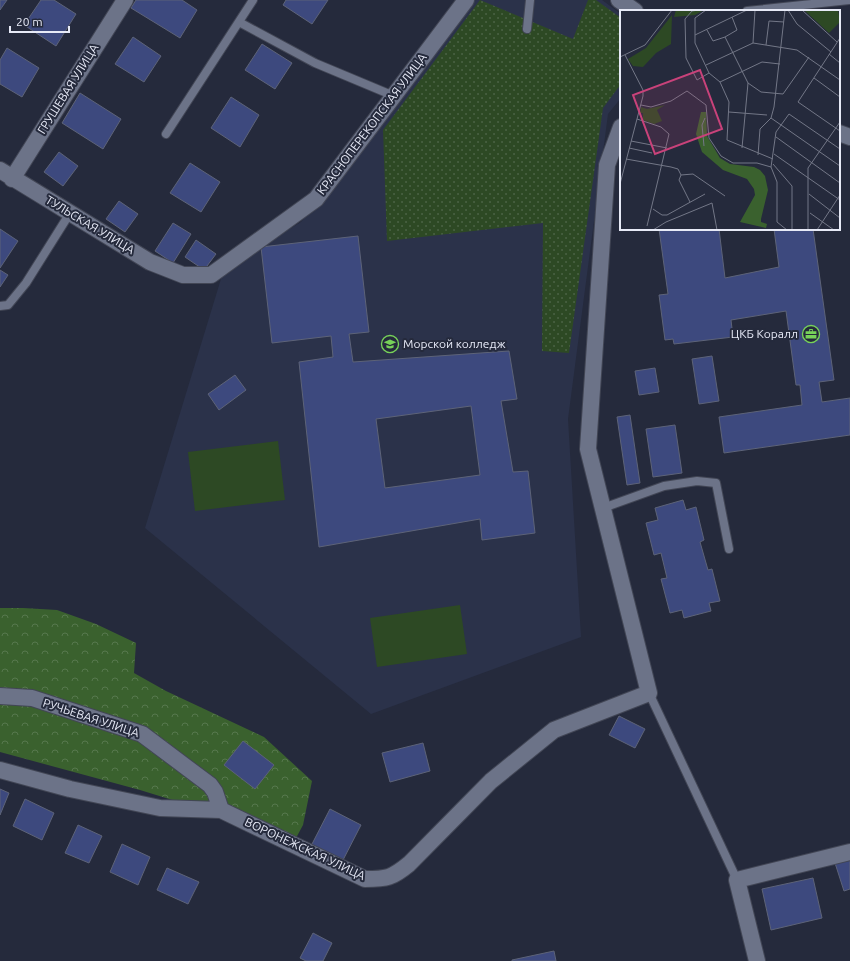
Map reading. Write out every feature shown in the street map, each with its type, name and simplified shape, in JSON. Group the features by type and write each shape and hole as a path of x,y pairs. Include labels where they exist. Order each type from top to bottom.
{"street":[{"name":"ГРУШЕВАЯ УЛИЦА","path":"6,174 125,0"},
{"name":"КРАСНОПЕРЕКОПСКАЯ УЛИЦА","path":"183,275 210,275 316,199 466,0"},
{"path":"619,0 634,10"},
{"path":"620,130 607,165 588,449 649,693"},
{"path":"840,133 850,137"},
{"name":"ТУЛЬСКАЯ УЛИЦА","path":"6,174 150,262 183,275"},
{"name":"ВОРОНЕЖСКАЯ УЛИЦА","path":"0,770 70,789 160,808 221,810 365,879 383,879 396,875 409,864 491,781 554,730 649,693"},
{"name":"РУЧЬЕВАЯ УЛИЦА","path":"0,696 32,698 142,734 210,785 215,792 221,810"},
{"path":"757,961 737,880 850,852"}],"lane":[{"path":"166,134 253,0"},
{"path":"527,29 530,0"},
{"path":"756,10 849,0"},
{"path":"239,22 315,62 394,96"},
{"path":"0,306 8,305 26,283 70,213"},
{"path":"603,508 664,486 697,481 716,483 729,549"},
{"path":"649,693 737,880"}],"shaded area":[{"name":"Морской колледж","path":"474,0 602,0 620,13 620,99 608,114 568,419 581,637 371,714 145,528 224,269 301,222 383,122"}],"green space":[{"path":"480,0 573,39 588,0 596,0 620,17 620,85 603,108 569,353 542,351 543,223 387,241 383,130"},
{"path":"278,441 285,500 195,511 188,452"},
{"path":"460,605 467,654 377,667 370,618"},
{"path":"0,608 57,610 96,624 136,643 134,673 166,691 264,737 312,781 303,825 296,838 140,790 0,752"}],"building":[{"path":"0,0 7,0 0,10"},
{"path":"41,0 54,0 76,14 56,46 24,25"},
{"path":"136,0 182,0 197,10 180,38 131,8"},
{"path":"286,0 328,0 312,24 283,5"},
{"path":"133,37 161,56 144,82 115,64"},
{"path":"262,44 292,63 275,89 245,70"},
{"path":"7,48 39,68 22,97 0,84 0,60"},
{"path":"80,93 121,119 103,149 62,123"},
{"path":"231,97 259,115 240,147 211,128"},
{"path":"59,152 78,166 63,186 44,172"},
{"path":"190,163 220,182 201,212 170,193"},
{"path":"119,201 138,214 125,232 106,219"},
{"path":"173,223 191,234 173,263 155,251"},
{"path":"0,229 18,241 0,268"},
{"path":"659,230 719,230 725,278 779,267 774,230 813,230 834,380 819,382 822,402 850,398 850,435 724,453 719,417 802,405 800,385 796,385 786,311 731,320 733,337 674,344 673,339 665,340 659,295 668,294"},
{"path":"358,236 369,332 349,334 353,362 509,351 517,399 501,401 513,472 528,471 535,533 482,540 480,519 319,547 299,362 333,357 331,336 272,343 261,247","holes":["471,406 480,475 385,488 376,419"]},
{"path":"196,240 216,254 204,270 185,257"},
{"path":"0,270 8,275 0,287"},
{"path":"712,356 719,401 699,404 692,359"},
{"path":"655,368 659,392 639,395 635,371"},
{"path":"235,375 246,390 219,410 208,394"},
{"path":"630,415 640,483 627,485 617,417"},
{"path":"675,425 682,473 653,477 646,429"},
{"path":"683,500 686,510 696,507 704,540 700,542 708,570 712,569 720,601 709,603 711,611 684,618 682,610 670,613 661,579 667,578 661,553 654,555 646,523 658,520 655,508"},
{"path":"619,716 645,729 635,748 609,735"},
{"path":"243,741 274,765 255,789 224,765"},
{"path":"423,743 430,771 390,782 382,753"},
{"path":"0,789 9,793 0,815"},
{"path":"25,799 54,813 42,840 13,826"},
{"path":"330,809 361,825 342,862 311,846"},
{"path":"78,825 102,836 89,863 65,853"},
{"path":"122,844 150,857 138,885 110,872"},
{"path":"850,858 850,889 844,891 835,863"},
{"path":"167,868 199,882 188,904 157,890"},
{"path":"813,878 822,918 771,930 762,889"},
{"path":"313,933 332,943 323,961 306,961 300,958"},
{"path":"554,951 556,961 512,961 512,960"}],"place":[{"name":"ЦКБ Коралл","path":"811,334"},
{"name":"Морской колледж","path":"390,344"}]}
